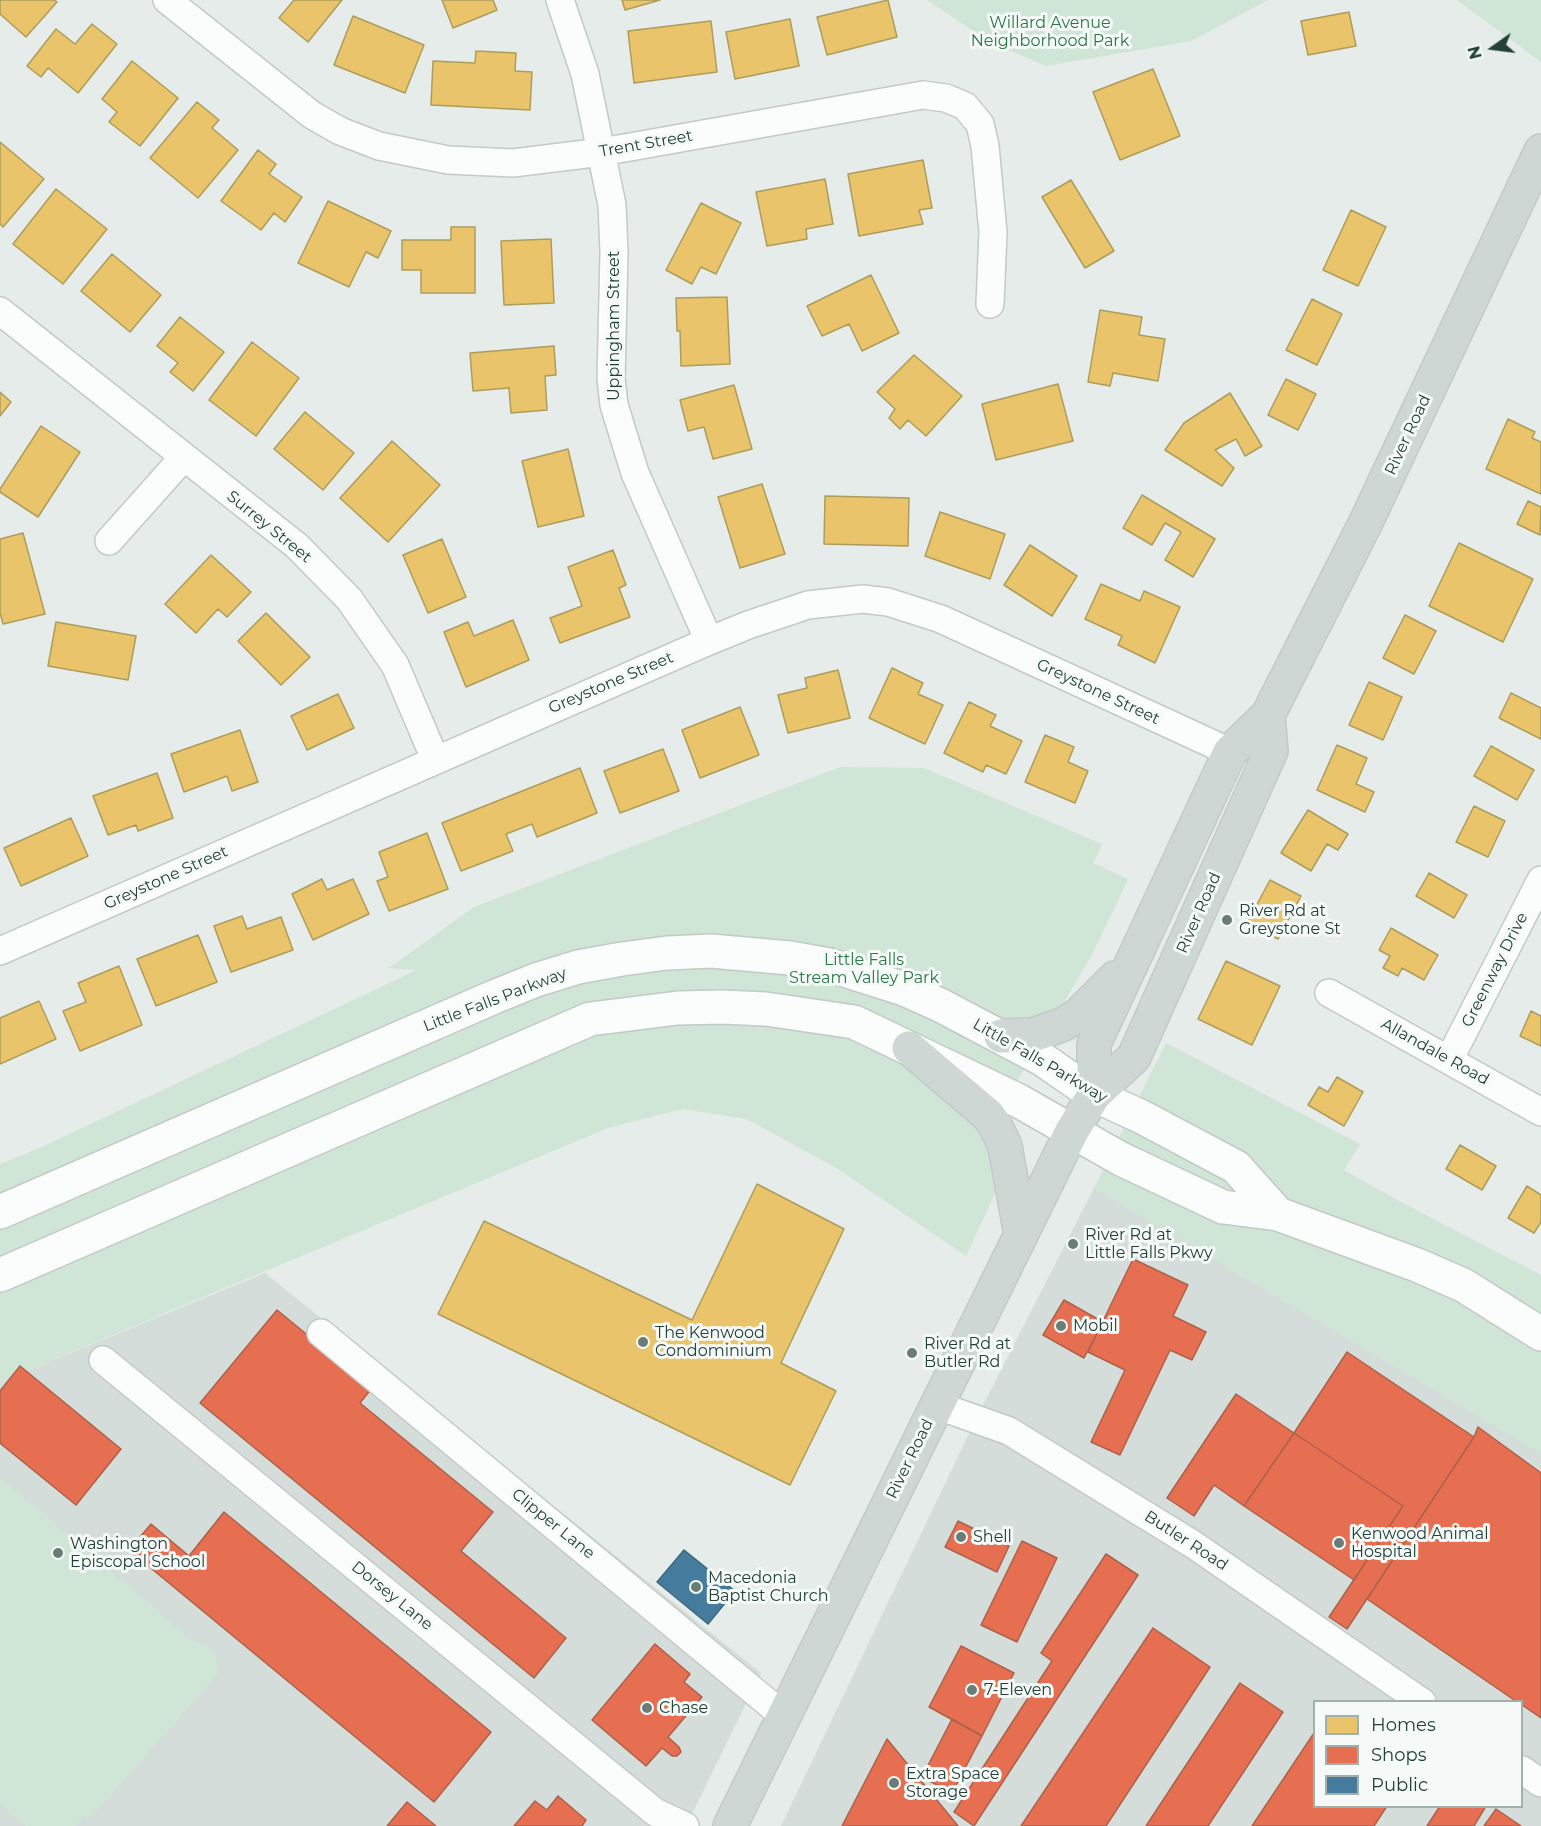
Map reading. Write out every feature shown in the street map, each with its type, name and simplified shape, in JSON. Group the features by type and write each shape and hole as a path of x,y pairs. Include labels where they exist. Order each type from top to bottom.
{"main road":[{"name":"River Road","path":"1094,1095 1094,1044 1230,752 1268,716 1533,188 1541,151"},
{"name":"River Road","path":"730,1826 1072,1131 1094,1095 1134,1057 1271,751 1268,716"},
{"path":"1205,900 1208,862 1244,780 1230,752"},
{"name":"Little Falls Parkway","path":"0,1212 494,997 557,974 622,959 667,953 711,951 751,953 829,965 904,989 940,1005 1042,1059 1094,1095 1142,1117 1236,1167 1278,1214"},
{"path":"1002,1036 1033,1035 1064,1024 1092,1002 1135,957"},
{"name":"Little Falls Parkway","path":"0,1275 590,1019 678,1008 766,1009 854,1022 1019,1101 1121,1159 1223,1207 1278,1214 1417,1265 1463,1285 1541,1334"},
{"path":"909,1048 988,1115 995,1125 1005,1146 1021,1235"}],"street":[{"name":"Trent Street","path":"167,0 312,115 340,131 379,146 448,160 513,163 602,152 923,95 946,98 965,106 980,124 985,146 993,232 990,304"},
{"name":"Uppingham Street","path":"560,0 585,74 612,205 614,252 611,379 614,405 635,473 709,641"},
{"name":"Surrey Street","path":"0,312 297,546 349,599 395,665 435,759"},
{"path":"110,541 183,458"},
{"name":"Greystone Street","path":"0,951 709,641 808,605 863,599 888,602 941,619 1230,752"},
{"name":"Greenway Drive","path":"1449,1060 1541,880"},
{"name":"Allandale Road","path":"1329,993 1541,1112"},
{"name":"Clipper Lane","path":"321,1333 784,1716"},
{"name":"Dorsey Lane","path":"104,1360 655,1812 685,1826"},
{"name":"Butler Road","path":"936,1405 1016,1435 1194,1545 1421,1700"},
{"path":"1523,1771 1541,1783"}],"shaded area":[{"path":"1094,1188 1541,1453 1541,1826 781,1826 976,1419"},
{"path":"265,1273 761,1673 686,1826 0,1826 0,1382"}],"green space":[{"name":"Willard Avenue Neighborhood Park","path":"927,0 1268,0 1191,41 1046,66 990,42"},
{"path":"1457,0 1541,0 1541,62"},
{"name":"Little Falls Stream Valley Park","path":"840,767 924,768 1102,844 1093,863 1128,879 1093,953 991,1125 997,1189 966,1256 838,1169 747,1119 683,1109 608,1128 0,1382 0,1164 44,1146 417,970 389,968 474,907"},
{"path":"1166,1043 1360,1144 1344,1170 1541,1275 1541,1453 1094,1188"},
{"name":"Washington Episcopal School","path":"0,1477 192,1640 204,1644 216,1655 218,1674 94,1814 84,1816 76,1826 26,1826 0,1804"}],"building: Homes":[{"path":"0,0 54,0 57,2 26,37 0,14"},
{"path":"294,0 342,0 308,42 279,18"},
{"path":"442,0 493,0 497,10 453,28"},
{"path":"622,0 660,0 625,10"},
{"path":"888,0 897,37 827,55 817,17"},
{"path":"1349,12 1356,46 1308,55 1301,21"},
{"path":"353,16 424,45 405,93 334,65"},
{"path":"790,19 799,66 735,79 726,32"},
{"path":"711,21 717,72 634,83 628,31"},
{"path":"92,24 117,44 78,93 48,68 41,77 27,66 56,29 75,44"},
{"path":"476,51 516,53 515,71 532,72 530,110 431,105 433,61 475,63"},
{"path":"132,61 178,98 140,146 109,122 117,112 102,99"},
{"path":"1153,69 1180,136 1120,160 1093,92"},
{"path":"197,102 219,120 212,128 238,150 198,198 150,158"},
{"path":"0,142 44,179 3,227 0,224"},
{"path":"258,150 276,164 269,174 302,197 285,222 274,213 261,230 221,201"},
{"path":"923,160 932,208 919,210 923,224 859,236 848,174"},
{"path":"825,179 833,224 806,229 807,239 767,246 756,192"},
{"path":"1071,180 1114,251 1085,268 1042,197"},
{"path":"56,189 107,229 63,284 13,244"},
{"path":"328,201 391,231 378,258 366,252 349,287 298,263"},
{"path":"701,203 741,223 716,274 701,267 692,284 666,270"},
{"path":"1351,210 1386,227 1358,286 1323,270"},
{"path":"451,227 475,227 475,293 421,293 421,270 402,270 402,240 451,240"},
{"path":"551,239 554,303 504,305 501,241"},
{"path":"112,254 161,295 130,332 81,291"},
{"path":"871,275 899,333 862,351 849,324 822,336 807,306"},
{"path":"727,297 730,364 681,366 676,298"},
{"path":"1312,299 1342,314 1317,365 1286,350"},
{"path":"1100,310 1142,317 1139,335 1165,339 1158,381 1113,373 1110,386 1088,382"},
{"path":"180,317 224,352 193,391 170,372 178,363 157,346"},
{"path":"252,342 299,378 256,436 209,400"},
{"path":"554,346 556,375 545,376 547,410 511,413 509,388 473,391 470,353"},
{"path":"914,355 962,396 926,436 908,420 900,429 889,418 895,409 877,392"},
{"path":"1286,379 1316,394 1298,430 1268,415"},
{"path":"1058,384 1073,441 996,460 982,404"},
{"path":"734,385 752,449 713,459 704,427 688,431 680,400"},
{"path":"0,392 11,402 0,416"},
{"path":"1230,393 1262,446 1245,456 1236,439 1215,450 1234,468 1222,486 1165,450 1184,423"},
{"path":"305,412 354,453 323,490 274,449"},
{"path":"1508,419 1535,432 1532,438 1541,442 1541,494 1486,469"},
{"path":"41,426 80,452 38,517 0,492 0,489"},
{"path":"392,441 440,485 388,542 340,498"},
{"path":"568,449 584,516 538,527 522,461"},
{"path":"762,484 785,554 740,568 718,497"},
{"path":"1142,495 1215,539 1193,577 1165,560 1181,532 1165,523 1152,545 1123,528"},
{"path":"825,496 909,498 908,546 824,544"},
{"path":"1528,501 1541,507 1540,535 1517,524"},
{"path":"940,512 1005,534 990,579 925,556"},
{"path":"23,533 45,614 3,624 0,613 0,539"},
{"path":"442,539 466,597 428,613 403,555"},
{"path":"1459,543 1533,579 1503,642 1429,606"},
{"path":"1030,545 1077,576 1052,616 1004,585"},
{"path":"613,550 626,585 619,588 630,617 560,643 550,618 582,606 568,567"},
{"path":"211,555 251,592 227,617 218,609 196,633 165,604"},
{"path":"1101,584 1140,601 1144,591 1180,607 1155,663 1118,645 1122,636 1085,619"},
{"path":"266,613 310,657 281,685 238,641"},
{"path":"1405,615 1436,631 1414,674 1383,658"},
{"path":"513,620 529,660 466,687 444,632 468,622 474,636"},
{"path":"56,622 136,636 128,680 48,666"},
{"path":"892,668 923,683 918,694 943,705 925,744 869,718"},
{"path":"838,670 850,718 788,733 778,695 807,688 805,678"},
{"path":"1369,682 1402,697 1383,740 1349,725"},
{"path":"1511,693 1541,708 1541,739 1499,718"},
{"path":"338,694 354,728 307,750 291,716"},
{"path":"969,702 996,715 990,726 1022,741 1006,774 986,765 983,772 944,753"},
{"path":"740,707 759,755 700,778 682,730"},
{"path":"240,730 258,782 232,791 227,776 184,792 171,754"},
{"path":"1045,735 1074,747 1068,762 1088,771 1075,803 1025,782"},
{"path":"1337,745 1367,758 1356,784 1374,792 1365,812 1317,790"},
{"path":"1491,746 1534,770 1517,800 1474,776"},
{"path":"663,749 679,791 620,813 604,771"},
{"path":"580,768 597,813 537,837 532,824 506,834 513,851 461,871 442,823"},
{"path":"157,773 173,818 138,831 136,825 108,835 93,796"},
{"path":"1474,806 1505,821 1488,857 1456,842"},
{"path":"1308,810 1348,834 1338,850 1327,844 1311,871 1281,853"},
{"path":"71,818 88,856 21,886 4,848"},
{"path":"427,833 448,889 389,911 377,881 388,877 379,852"},
{"path":"1429,873 1467,895 1454,918 1416,896"},
{"path":"322,879 327,890 353,879 369,914 313,940 292,894"},
{"path":"1270,880 1301,896 1278,939 1247,923"},
{"path":"242,916 247,929 281,917 293,950 231,972 214,926"},
{"path":"1391,928 1438,955 1424,980 1402,968 1398,976 1383,968 1390,956 1379,950"},
{"path":"198,935 217,982 156,1006 137,959"},
{"path":"1226,961 1280,986 1252,1045 1198,1019"},
{"path":"119,966 142,1025 80,1051 63,1011 86,1002 78,983"},
{"path":"39,1001 56,1039 0,1064 0,1018"},
{"path":"1531,1011 1541,1016 1541,1046 1520,1036"},
{"path":"1337,1077 1363,1092 1344,1126 1308,1105 1319,1087 1328,1092"},
{"path":"1460,1145 1496,1166 1482,1190 1446,1169"},
{"name":"The Kenwood Condominium","path":"757,1184 844,1229 781,1363 836,1391 790,1485 438,1314 484,1221 692,1320"},
{"path":"1527,1186 1541,1195 1541,1222 1534,1233 1508,1218"}],"building: Shops":[{"path":"1133,1259 1188,1285 1173,1316 1206,1332 1192,1360 1170,1350 1120,1455 1091,1442 1125,1370 1088,1352"},
{"path":"1064,1300 1103,1322 1084,1358 1043,1335"},
{"path":"277,1310 372,1388 360,1403 493,1512 461,1551 566,1638 534,1678 200,1403"},
{"path":"1347,1352 1474,1437 1347,1629 1329,1617 1403,1506 1294,1433"},
{"path":"20,1366 121,1449 76,1505 0,1443 0,1391"},
{"path":"1236,1394 1294,1433 1244,1506 1214,1485 1194,1516 1167,1498"},
{"path":"1478,1427 1541,1473 1541,1718 1523,1706 1523,1700 1514,1700 1367,1599 1474,1437"},
{"name":"Kenwood Animal Hospital","path":"1294,1433 1403,1506 1354,1580 1244,1506"},
{"path":"224,1512 491,1732 434,1802 129,1550 151,1524 189,1556"},
{"path":"958,1521 1009,1546 997,1572 945,1547"},
{"path":"1022,1541 1057,1558 1017,1642 981,1625"},
{"path":"1106,1554 1138,1575 974,1826 954,1812 1052,1661 1041,1653"},
{"path":"1153,1628 1210,1667 1106,1826 1021,1826"},
{"name":"Chase","path":"655,1644 690,1674 684,1682 702,1697 668,1737 681,1752 677,1756 672,1756 662,1748 646,1766 592,1720"},
{"name":"7-Eleven","path":"961,1646 1014,1673 982,1736 929,1707"},
{"path":"1240,1683 1283,1712 1208,1826 1146,1826"},
{"path":"952,1719 982,1736 952,1793 922,1777"},
{"path":"1313,1734 1313,1808 1386,1808 1374,1826 1252,1826"},
{"name":"Extra Space Storage","path":"887,1739 958,1826 842,1826"},
{"path":"558,1796 586,1820 582,1826 514,1826 535,1801 547,1810"},
{"path":"407,1802 436,1826 387,1826"},
{"path":"1439,1808 1485,1808 1474,1826 1427,1826"},
{"path":"1496,1809 1521,1826 1484,1826"}],"building: Public":[{"name":"Macedonia Baptist Church","path":"684,1550 735,1591 708,1624 657,1582"}],"place":[{"name":"River Rd at Greystone St","path":"1227,920"},
{"name":"River Rd at Little Falls Pkwy","path":"1073,1244"},
{"name":"Mobil","path":"1061,1326"},
{"name":"The Kenwood Condominium","path":"643,1342"},
{"name":"River Rd at Butler Rd","path":"912,1353"},
{"name":"Shell","path":"961,1537"},
{"name":"Kenwood Animal Hospital","path":"1339,1543"},
{"name":"Washington Episcopal School","path":"58,1553"},
{"name":"Macedonia Baptist Church","path":"696,1587"},
{"name":"7-Eleven","path":"972,1690"},
{"name":"Chase","path":"647,1708"},
{"name":"Extra Space Storage","path":"894,1783"}]}
